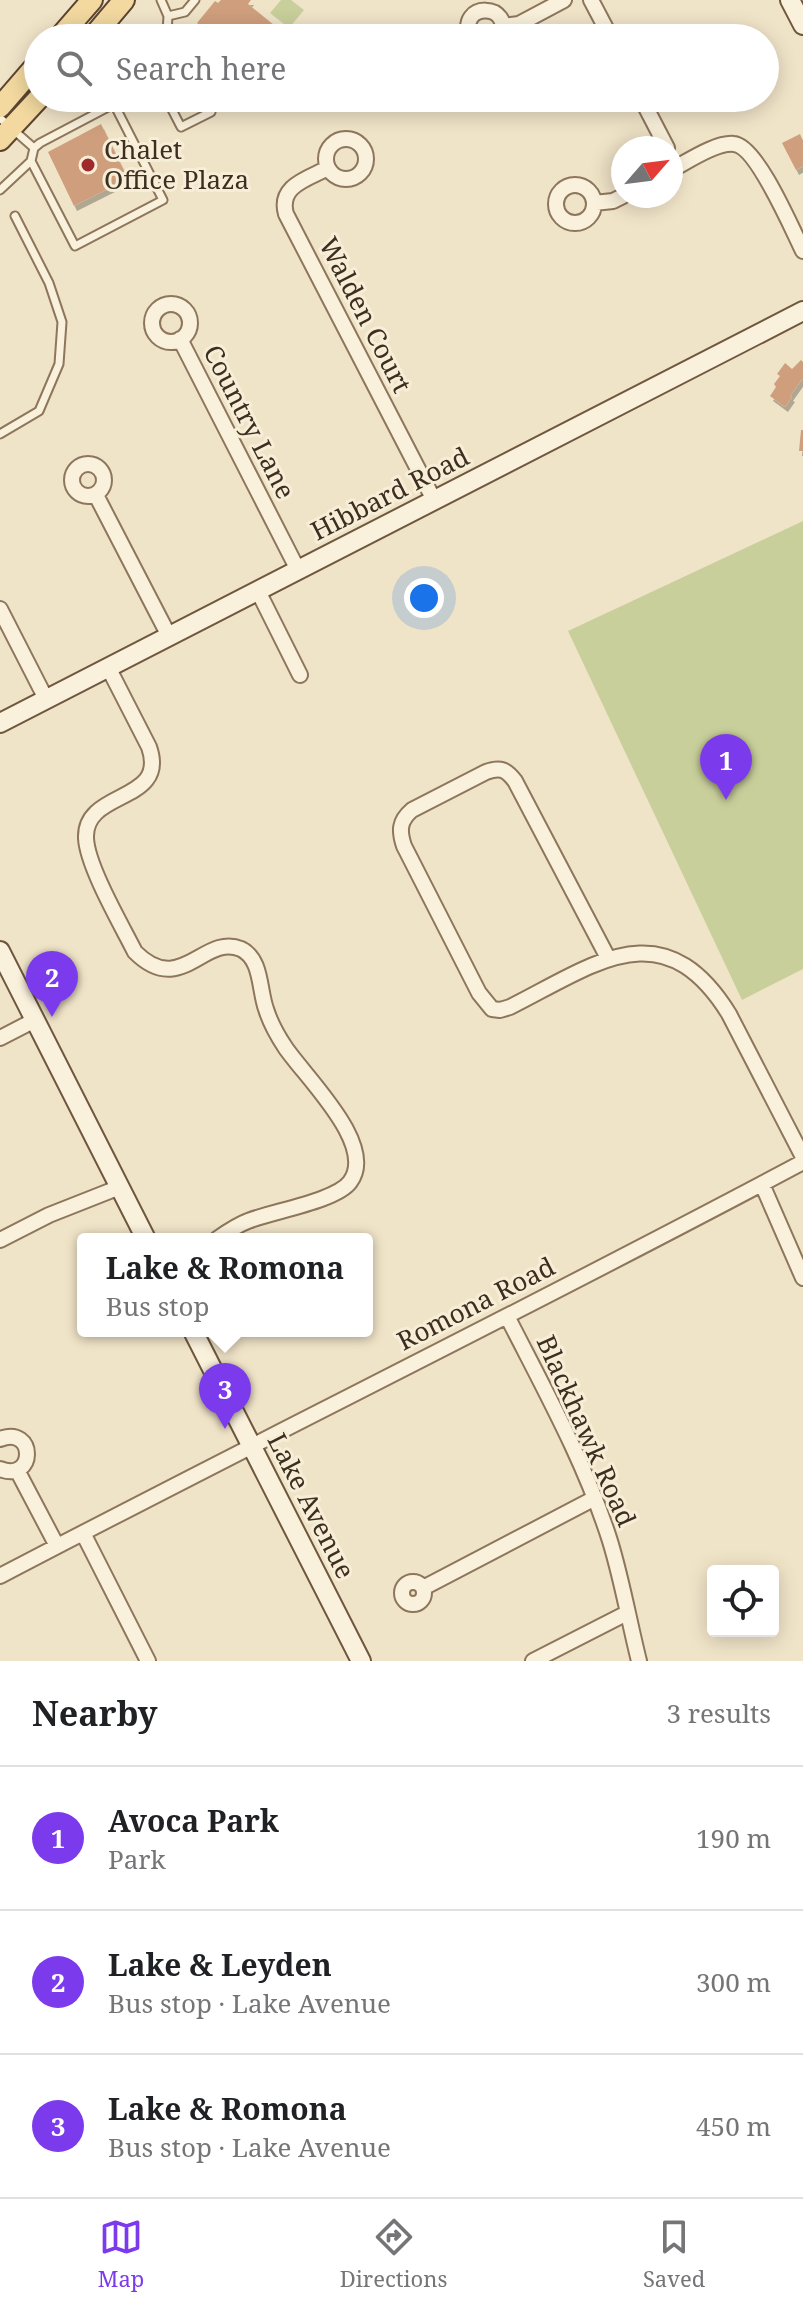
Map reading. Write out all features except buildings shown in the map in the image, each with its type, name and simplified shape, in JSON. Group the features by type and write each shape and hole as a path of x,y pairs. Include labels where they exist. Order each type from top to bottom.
{"main road":[{"path":"71,24 92,0"},
{"path":"104,24 124,0"},
{"path":"0,107 24,79"},
{"path":"4,129 24,111"}],"street":[{"path":"519,24 564,0"},
{"path":"591,0 604,24"},
{"path":"790,0 803,25"},
{"path":"468,24 473,15 489,10 502,20 502,24"},
{"path":"648,112 661,136"},
{"path":"683,160 716,147 742,146 756,160 803,251"},
{"name":"Walden Court","path":"328,168 287,192 284,199 286,214 434,500"},
{"path":"594,203 611,201"},
{"name":"Hibbard Road","path":"0,723 803,311"},
{"name":"Country Lane","path":"180,339 298,570"},
{"path":"96,495 169,636"},
{"path":"258,591 300,675"},
{"path":"0,609 46,699"},
{"path":"108,667 149,747 153,757 152,768 149,778 140,787 95,813 88,823 85,836 96,872 135,952 144,962 167,970 181,967 220,948 241,949 251,957 257,968 262,997 272,1025 299,1067 338,1114 352,1143 354,1173 342,1190 245,1222 227,1233"},
{"path":"608,958 509,773 502,769 486,772 406,816 400,835 404,846 479,993 492,1009 510,1007 608,958 643,952 658,954 689,968 716,993 729,1014 803,1159"},
{"path":"0,951 143,1233"},
{"path":"0,1038 35,1020"},
{"name":"Romona Road","path":"0,1576 762,1184 803,1159"},
{"path":"762,1184 803,1278"},
{"path":"0,1240 49,1215 120,1187"},
{"name":"Blackhawk Road","path":"507,1316 595,1498 610,1542 639,1661"},
{"name":"Lake Avenue","path":"196,1337 361,1661"},
{"path":"0,1439 11,1436 22,1441 27,1451 25,1462 17,1470 0,1469"},
{"path":"17,1470 57,1546"},
{"path":"423,1588 595,1498"},
{"path":"83,1533 148,1661"},
{"path":"533,1661 627,1613"}],"lane":[{"path":"161,0 168,16 167,24"},
{"path":"168,16 185,12 195,0"},
{"path":"0,190 31,161 34,148 93,112"},
{"path":"31,161 75,246 163,200 118,112"},
{"path":"173,112 181,127 211,112"},
{"path":"4,129 34,148"},
{"path":"0,434 39,411 59,364 62,322 49,283 15,216"}],"green space":[{"path":"281,0 291,0 304,10 292,24 284,24 270,13"},
{"path":"803,521 803,969 742,1000 568,631"}],"place":[{"name":"Chalet Office Plaza","path":"88,165"},
{"name":"Avoca Park","path":"726,800"},
{"name":"Lake & Leyden","path":"52,1017"},
{"name":"Lake & Romona","path":"225,1429"}]}
